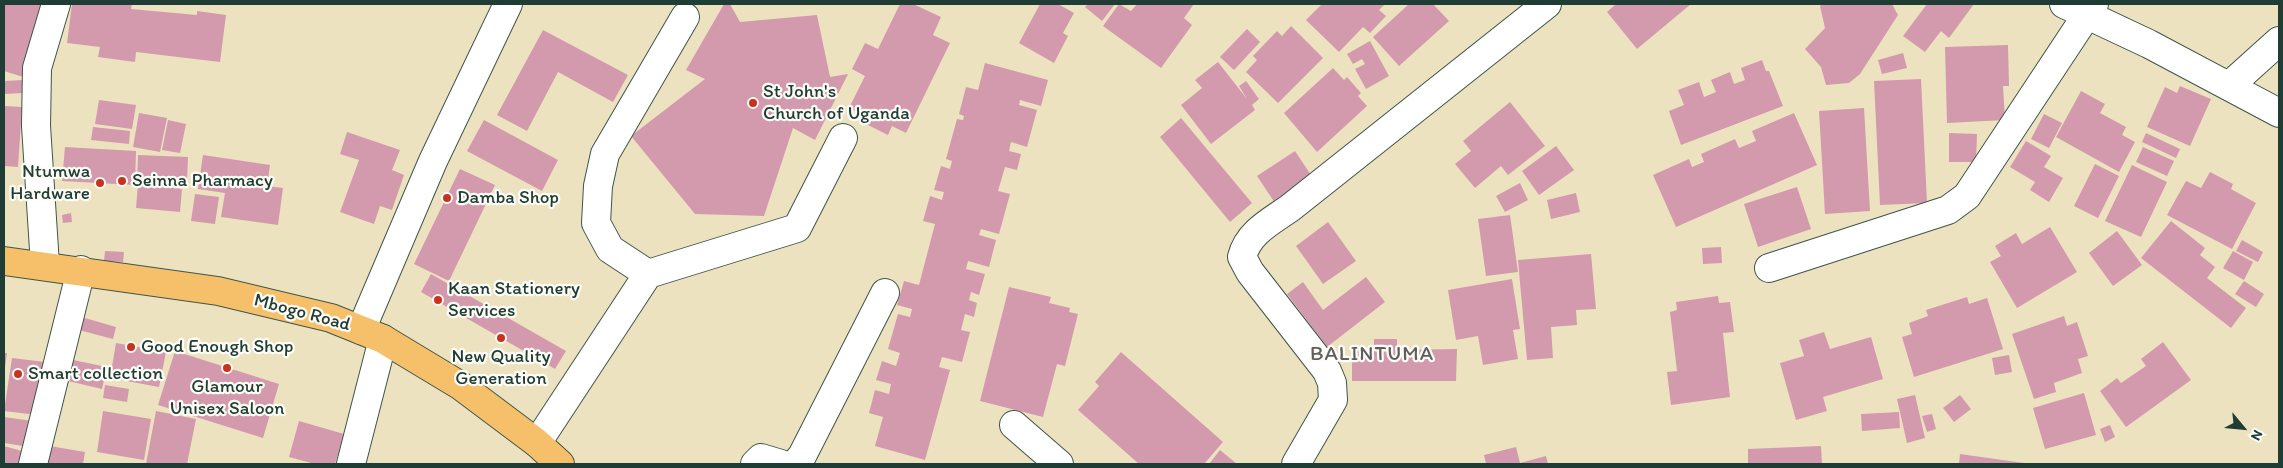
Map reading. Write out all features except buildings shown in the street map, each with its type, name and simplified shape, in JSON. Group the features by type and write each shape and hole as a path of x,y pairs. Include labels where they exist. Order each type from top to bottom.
{"main road":[{"name":"Mbogo Road","path":"4,261 81,270 218,291 331,318 372,335 461,386 537,443 560,464"}],"street":[{"path":"45,266 36,126 38,68 56,4"},
{"path":"351,464 372,335 433,161 508,4"},
{"path":"1296,464 1333,400 1332,383 1327,371 1250,272 1242,257 1245,244 1255,233 1290,208 1547,4"},
{"path":"1768,268 1948,210 1967,196 2081,7 2279,113"},
{"path":"648,274 610,249 596,223 598,186 605,154 684,17"},
{"path":"2230,86 2279,41"},
{"path":"537,443 648,274 798,228 842,138"},
{"path":"33,464 81,270"},
{"path":"795,464 802,456 885,293"},
{"path":"1014,425 1059,464"},
{"path":"754,464 761,458 781,464"}],"place":[{"name":"St John's Church of Uganda","path":"753,103"},
{"name":"Seinna Pharmacy","path":"122,181"},
{"name":"Ntumwa Hardware","path":"100,183"},
{"name":"Damba Shop","path":"447,198"},
{"name":"Kaan Stationery Services","path":"438,300"},
{"name":"New Quality Generation","path":"501,338"},
{"name":"Good Enough Shop","path":"131,347"},
{"name":"Glamour Unisex Saloon","path":"227,368"},
{"name":"Smart collection","path":"18,374"}],"district":[{"name":"BALINTUMA","path":"1372,355"}]}
